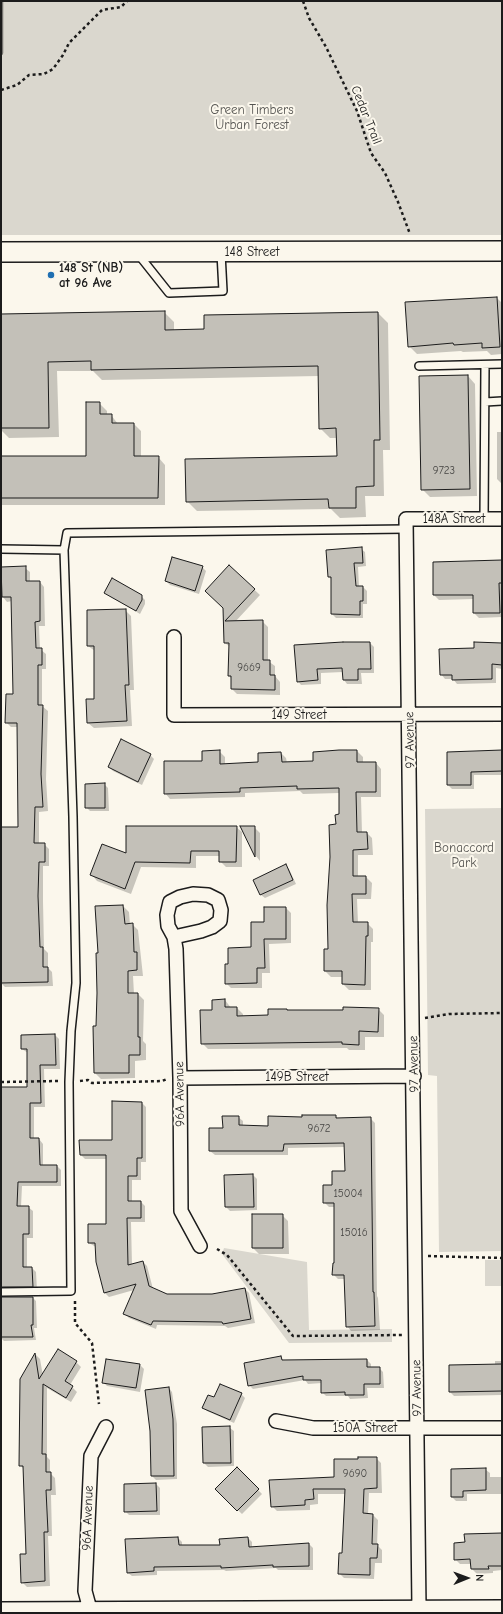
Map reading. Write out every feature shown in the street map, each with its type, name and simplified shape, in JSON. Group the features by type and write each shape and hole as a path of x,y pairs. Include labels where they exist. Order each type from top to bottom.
{"main road":[{"name":"148 Street","path":"1,252 502,251"}],"street":[{"name":"148A Street","path":"407,524 502,519"},
{"name":"97 Avenue","path":"407,524 419,1608"},
{"name":"149 Street","path":"174,637 174,715 502,714"},
{"name":"96A Avenue","path":"174,937 176,949 174,1078 181,1211 200,1246"},
{"name":"149B Street","path":"174,1078 414,1076"},
{"name":"150A Street","path":"276,1421 313,1428 502,1428"},
{"name":"96A Avenue","path":"90,1611 85,1591 91,1456 106,1426"},
{"path":"1,1609 90,1611 502,1608"}],"lane":[{"path":"137,252 169,293 223,291 220,252"},
{"path":"419,366 502,364"},
{"path":"484,520 485,365"},
{"path":"485,402 502,401"},
{"path":"1,1292 71,1291 69,1082 71,1031 76,983 73,817 64,550 67,534 407,524"},
{"path":"1,549 64,550"}],"path":[{"path":"1,90 17,85 29,75 44,74 53,69 63,55 68,43 102,10 121,7 127,1"},
{"name":"Cedar Trail","path":"303,1 309,18 326,47 357,111 371,153 388,181 410,237"},
{"path":"422,1019 449,1014 502,1013"},
{"path":"78,1082 88,1080 92,1083 162,1081 174,1078"},
{"path":"1,1082 62,1081"},
{"path":"217,1248 227,1255 293,1336 404,1335"},
{"path":"425,1256 502,1258"},
{"path":"73,1295 75,1299 75,1324 92,1343 99,1404"}],"green space":[{"name":"Green Timbers Urban Forest","path":"1,1 502,1 502,235 1,235"},
{"name":"Bonaccord Park","path":"502,808 502,1251 439,1252 437,1076 428,1075 425,809"},
{"path":"224,1248 307,1262 309,1330 392,1329 392,1342 289,1343 222,1254"},
{"path":"485,1260 502,1260 502,1286 485,1286"}],"building":[{"path":"497,297 500,347 482,348 482,343 454,345 453,343 408,347 405,302"},
{"path":"165,311 165,330 204,329 204,315 378,312 380,440 374,440 374,486 356,487 356,508 329,508 328,499 186,502 185,459 337,456 336,428 319,429 318,366 91,370 91,361 48,362 49,428 1,428 1,314"},
{"path":"468,375 470,489 421,490 419,376"},
{"path":"86,402 100,402 100,414 112,414 112,423 134,423 134,456 159,456 158,498 1,498 1,456 86,456"},
{"path":"362,547 363,563 354,563 356,586 363,586 363,601 360,601 360,615 331,614 331,577 328,577 326,550"},
{"path":"172,557 203,566 195,591 165,581"},
{"path":"502,560 502,583 499,583 500,613 473,613 473,595 433,595 433,562"},
{"path":"229,565 255,589 225,621 263,620 263,660 270,660 270,675 275,675 275,690 231,689 231,676 228,676 229,643 224,643 223,608 205,591"},
{"path":"26,566 26,581 40,581 40,621 35,622 36,648 42,648 42,665 38,665 38,705 43,705 41,774 43,807 35,807 34,843 45,843 45,862 39,862 38,896 40,947 43,947 43,967 48,967 48,982 1,983 1,827 18,827 17,723 5,723 6,694 13,694 11,597 2,597 1,567"},
{"path":"112,578 142,595 142,600 136,611 104,593"},
{"path":"126,609 129,685 125,685 127,721 87,723 86,699 94,699 94,646 87,646 87,610"},
{"path":"370,642 371,669 358,669 358,680 343,680 342,668 317,669 318,680 297,682 294,645"},
{"path":"474,642 502,643 502,665 492,664 492,679 452,680 452,675 440,675 439,649 474,648"},
{"path":"121,739 151,754 138,782 108,767"},
{"path":"220,750 220,764 258,762 258,753 281,752 282,762 313,761 313,752 339,750 357,750 357,762 376,762 376,792 356,792 357,832 367,832 368,849 353,850 353,876 366,876 366,894 352,894 353,922 368,922 368,936 366,936 365,985 342,984 342,971 324,971 324,949 328,949 327,905 330,857 329,825 336,824 335,815 339,814 339,788 297,789 297,786 240,788 240,792 164,794 164,761 202,761 202,751"},
{"path":"502,750 502,771 471,772 471,785 447,785 447,752"},
{"path":"105,783 105,808 85,808 85,784"},
{"path":"126,826 237,826 236,862 219,862 219,851 191,851 190,863 135,862 125,889 90,875 102,844 126,853"},
{"path":"240,826 255,826 255,857"},
{"path":"286,864 293,880 260,895 253,880"},
{"path":"123,905 125,924 133,923 134,952 137,952 137,970 128,971 128,993 138,993 138,1037 140,1037 140,1055 129,1055 129,1073 94,1073 93,1026 96,1026 96,953 98,953 95,906"},
{"path":"264,907 286,907 286,939 264,939 265,968 257,968 257,983 225,984 225,964 228,964 228,948 251,947 251,922 264,922"},
{"path":"225,999 225,1007 237,1007 237,1016 268,1015 268,1009 343,1010 343,1007 379,1008 378,1032 359,1031 359,1045 342,1044 342,1042 201,1044 200,1010 212,1010 212,1000"},
{"path":"55,1034 56,1065 40,1065 41,1103 30,1103 30,1138 39,1138 40,1165 57,1165 57,1182 18,1182 17,1206 29,1206 29,1234 23,1234 23,1267 32,1267 33,1287 1,1287 1,1087 27,1087 27,1049 21,1049 21,1035"},
{"path":"112,1101 142,1102 142,1158 137,1158 137,1176 128,1176 128,1201 141,1201 141,1218 127,1218 128,1265 143,1261 149,1286 167,1294 212,1294 245,1288 251,1319 223,1324 222,1322 153,1321 151,1325 123,1314 136,1284 104,1293 96,1262 95,1243 88,1243 88,1224 106,1224 106,1155 80,1155 79,1140 112,1140"},
{"path":"302,1115 336,1115 336,1118 371,1117 373,1292 375,1326 346,1327 344,1275 332,1275 334,1263 334,1203 323,1203 323,1185 332,1185 332,1171 345,1171 344,1143 284,1144 283,1151 209,1151 209,1128 223,1128 222,1116 239,1116 239,1125 268,1126 268,1116 302,1117"},
{"path":"253,1174 254,1207 225,1207 224,1175"},
{"path":"252,1214 283,1214 283,1248 252,1248"},
{"path":"1,1297 33,1297 33,1325 31,1325 33,1337 1,1337"},
{"path":"58,1349 77,1361 65,1381 73,1386 66,1398 43,1384 42,1454 46,1454 46,1472 51,1472 51,1490 46,1490 48,1532 44,1532 45,1581 21,1583 20,1554 26,1554 23,1466 19,1466 20,1379 35,1353 39,1379"},
{"path":"281,1356 282,1360 367,1359 367,1367 380,1367 380,1384 364,1384 364,1395 345,1395 345,1392 321,1393 321,1380 303,1380 303,1376 248,1386 244,1363"},
{"path":"106,1359 140,1364 136,1388 102,1383"},
{"path":"502,1364 502,1391 449,1392 449,1365"},
{"path":"220,1384 242,1393 230,1420 202,1408 208,1395 214,1397"},
{"path":"169,1387 173,1419 174,1476 151,1476 150,1431 145,1390"},
{"path":"230,1426 231,1463 203,1463 202,1427"},
{"path":"358,1457 377,1457 377,1488 364,1489 363,1513 373,1514 372,1544 378,1544 377,1558 370,1558 370,1575 338,1574 339,1553 342,1553 345,1489 313,1489 314,1499 305,1500 305,1505 271,1507 269,1480 334,1477 334,1459 358,1459"},
{"path":"237,1467 259,1489 237,1511 215,1489"},
{"path":"486,1468 486,1490 463,1491 463,1497 451,1497 451,1469"},
{"path":"156,1483 157,1511 124,1512 124,1484"},
{"path":"502,1533 502,1566 488,1566 489,1569 471,1569 470,1559 454,1560 454,1543 465,1542 464,1534"},
{"path":"178,1537 179,1545 220,1545 219,1539 248,1537 249,1547 309,1543 309,1566 273,1567 273,1565 221,1568 221,1566 154,1567 154,1571 127,1573 125,1539"}],"waterway":[{"path":"1,1 1,53"}],"place":[{"name":"148 St (NB) at 96 Ave","path":"51,275"}]}
